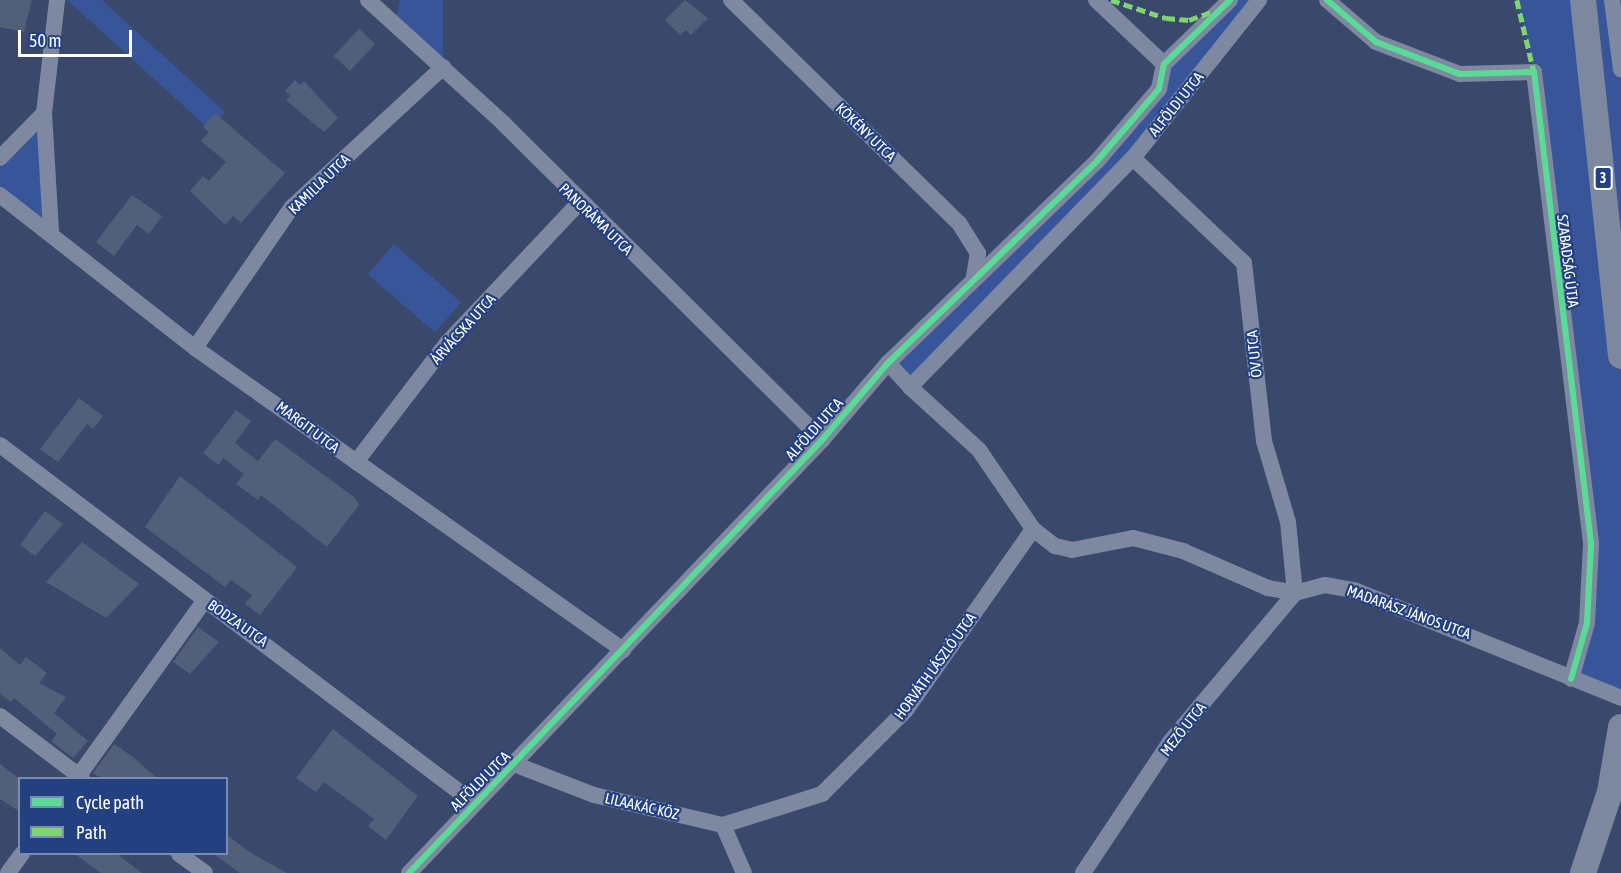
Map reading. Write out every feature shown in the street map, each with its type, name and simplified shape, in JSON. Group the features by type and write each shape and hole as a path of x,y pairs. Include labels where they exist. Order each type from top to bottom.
{"main road":[{"name":"3","path":"1583,0 1621,356"},
{"path":"1583,873 1616,791 1621,727"}],"street":[{"path":"51,231 44,113 57,0"},
{"name":"PANORÁMA UTCA","path":"368,0 443,67 579,204 822,440"},
{"name":"KÖKÉNY UTCA","path":"731,0 959,224 978,253 974,276"},
{"path":"1096,0 1164,64"},
{"name":"ALFÖLDI UTCA","path":"409,873 822,440 888,363 974,276 1128,128 1159,89 1164,64 1230,0"},
{"name":"ALFÖLDI UTCA","path":"910,387 1133,158 1259,0"},
{"name":"SZABADSÁG ÚTJA","path":"1327,0 1376,42 1460,74 1534,72 1591,544 1587,623 1570,679"},
{"path":"1612,0 1621,69"},
{"name":"KAMILLA UTCA","path":"195,348 292,207 443,67"},
{"path":"0,158 44,113"},
{"name":"ÖV UTCA","path":"1133,158 1244,263 1264,441 1288,522 1295,593"},
{"name":"MARGIT UTCA","path":"0,195 51,231 195,348 623,650"},
{"name":"ÁRVÁCSKA UTCA","path":"356,462 447,343 579,204"},
{"path":"888,363 910,387"},
{"name":"MADARÁSZ JÁNOS UTCA","path":"910,387 979,450 1033,529 1072,550 1145,540 1268,588 1295,593 1325,585 1354,590 1621,698"},
{"name":"BODZA UTCA","path":"0,445 474,803"},
{"name":"HORVÁTH LÁSZLÓ UTCA","path":"723,825 822,794 906,710 1033,529"},
{"name":"MEZŐ UTCA","path":"1083,873 1170,742 1295,593"},
{"path":"80,777 205,600"},
{"path":"0,716 78,777"},
{"name":"LILAAKÁC KÖZ","path":"514,764 594,795 723,825"},
{"path":"723,825 744,873"},
{"path":"8,873 21,855"},
{"path":"180,855 205,873"}],"shaded area":[{"path":"67,0 102,0 225,112 209,129"},
{"path":"400,0 443,0 443,67 395,24"},
{"path":"1229,0 1259,0 1133,158 910,387 888,363 1128,128 1164,64"},
{"path":"1516,0 1621,0 1621,698 1571,679 1591,544 1534,72"},
{"path":"44,113 51,232 0,195 0,158"},
{"path":"394,244 461,302 435,333 368,274"}],"building":[{"path":"0,0 32,0 24,32 0,27"},
{"path":"685,0 708,18 691,35 686,30 680,35 665,20"},
{"path":"359,29 375,44 350,71 334,56"},
{"path":"295,80 300,85 304,81 338,118 324,132 286,100 290,96 285,91"},
{"path":"215,113 285,173 241,223 233,216 225,225 190,191 203,176 209,181 226,162 201,141 209,132 203,127"},
{"path":"132,195 162,216 149,234 137,225 114,256 96,242"},
{"path":"79,398 103,416 93,429 87,424 58,462 40,449"},
{"path":"236,410 251,421 235,443 258,461 275,439 354,497 359,505 327,547 261,495 258,500 236,484 244,474 223,458 219,465 203,453"},
{"path":"180,476 297,567 260,615 245,604 252,595 231,580 225,587 145,527"},
{"path":"45,511 63,524 35,556 20,545"},
{"path":"82,542 139,584 106,618 46,582"},
{"path":"198,627 219,642 190,674 173,662"},
{"path":"0,648 20,665 26,657 47,673 39,683 66,697 54,713 88,741 73,758 51,741 57,734 14,698 11,702 0,694"},
{"path":"333,729 418,796 386,840 368,826 374,819 324,782 316,792 296,778"},
{"path":"114,744 156,777 99,777 93,773"},
{"path":"0,764 18,778 18,811 0,799"},
{"path":"228,836 248,851 287,873 240,873 215,855 228,855"},
{"path":"76,855 118,855 142,873 101,873"}],"marked path":[{"path":"1111,0 1166,18 1189,20 1214,11"},
{"path":"1517,0 1534,72"}],"cycle path":[{"path":"409,873 822,440 888,363 1097,161 1159,89 1164,64 1230,0"},
{"path":"1327,0 1376,42 1460,74 1534,72 1591,544 1587,623 1571,679"}]}
